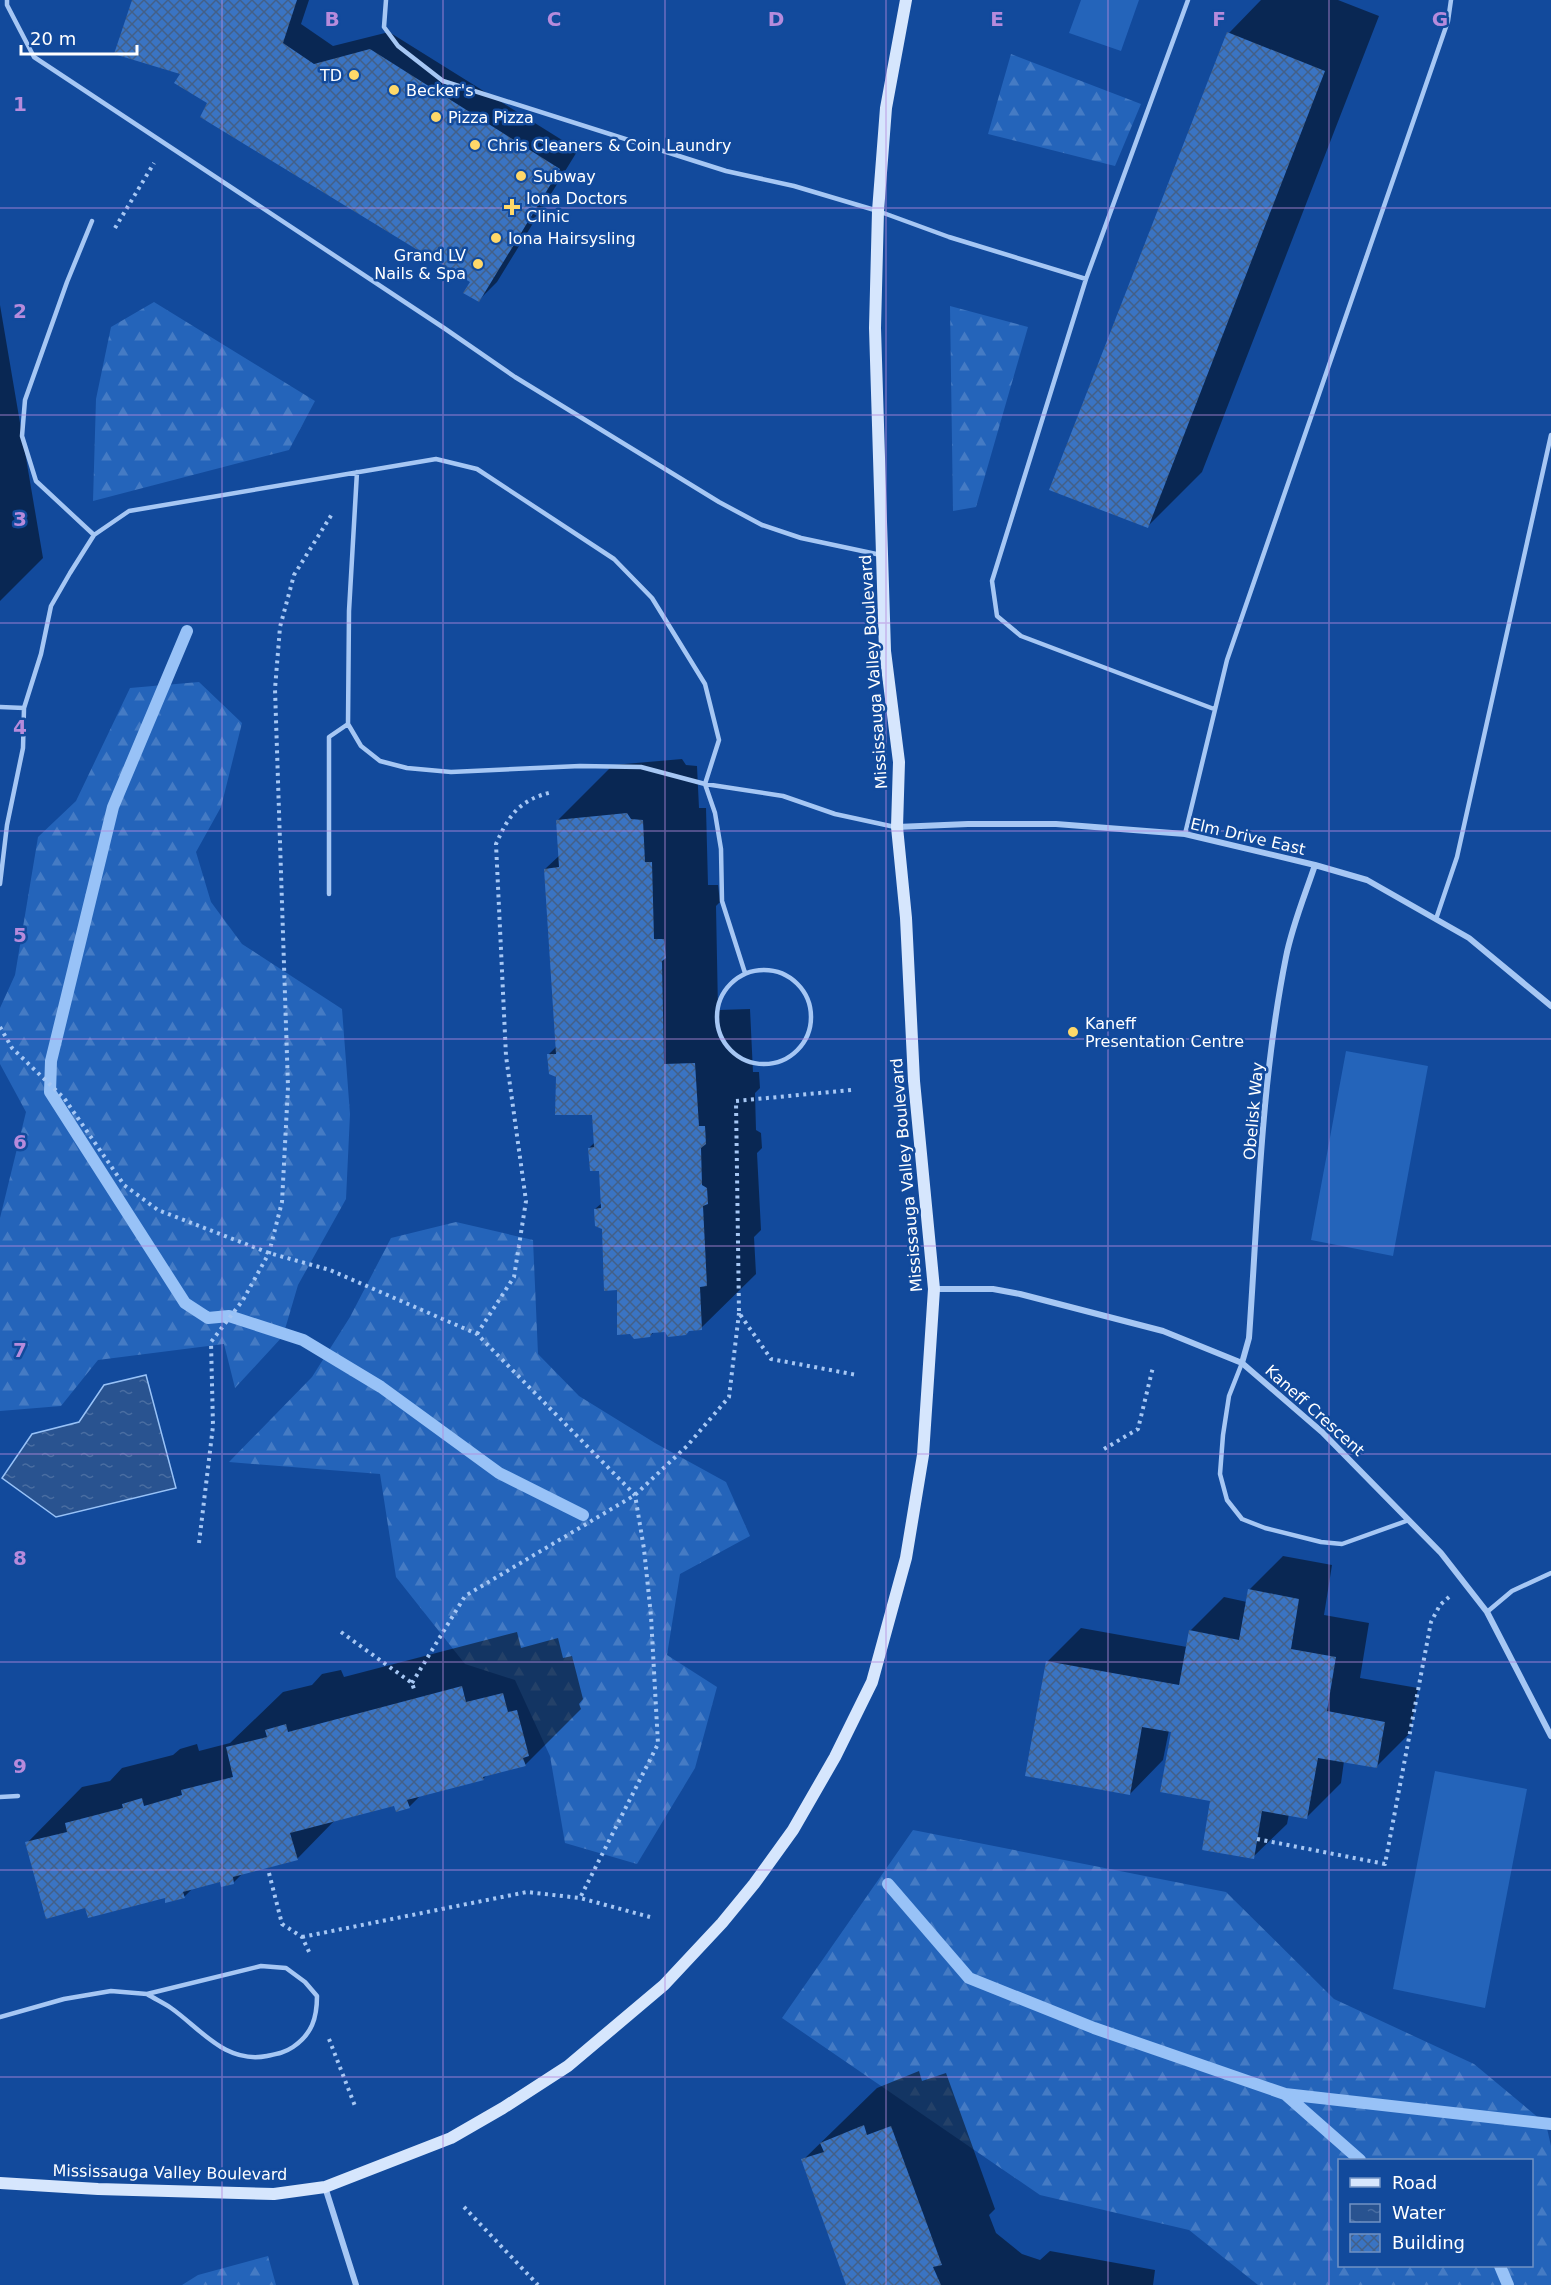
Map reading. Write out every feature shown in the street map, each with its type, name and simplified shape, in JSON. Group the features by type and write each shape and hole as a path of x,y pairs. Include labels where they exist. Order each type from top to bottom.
{"street":[{"name":"Mississauga Valley Boulevard","path":"0,2183 98,2189 274,2194 325,2187 451,2138 568,2066 664,1985 735,1907 793,1830 835,1756 872,1682 906,1558 924,1455 934,1289 914,1081 906,918 897,827 899,762 885,651 875,328 878,211 886,108 906,0"},
{"name":"Elm Drive East","path":"897,827 1056,824 1185,834 1315,865 1367,880 1469,938 1551,1005"},
{"name":"Obelisk Way","path":"1242,1363 1249,1338 1264,1129 1274,1032 1289,943 1315,865"},
{"name":"Kaneff Crescent","path":"934,1289 993,1289 1020,1294 1163,1331 1242,1363 1322,1432 1441,1553 1487,1612 1551,1736"},
{"path":"325,2187 356,2285"}],"lane":[{"path":"6,0 34,57 515,377 719,502 762,525 801,538 881,555"},
{"path":"386,0 384,27 398,46 443,81 726,171 794,186 878,211 950,237 1086,279"},
{"path":"1188,0 1086,279 992,581 997,616 1021,636 1214,709"},
{"path":"1185,834 1227,660 1444,32 1451,0"},
{"path":"92,221 67,282 25,400 22,436 36,481 94,536"},
{"path":"1436,919 1457,857 1551,435"},
{"path":"0,884 8,825 23,748 24,708 51,606 94,536 129,511 436,459 477,469 614,559 652,598 705,684 719,740 705,784 715,813 721,849 722,902 745,973"},
{"path":"357,472 349,611 348,724 361,746 380,761 407,768 451,772 580,766 641,767 705,784 783,796 836,814 897,827"},
{"path":"0,707 24,708"},
{"path":"329,894 329,737 348,724"},
{"path":"765,969 784,974 800,986 810,1003 811,1023 805,1042 792,1056 773,1064 753,1064 736,1055 722,1041 716,1021 719,1001 729,985 745,973 765,969"},
{"path":"1242,1363 1229,1396 1222,1436 1220,1474 1227,1500 1242,1519 1287,1534 1342,1544 1409,1520"},
{"path":"1487,1612 1512,1591 1551,1573"},
{"path":"0,1797 18,1796"},
{"path":"0,2017 64,1999 111,1992 147,1994 261,1966 286,1968 305,1982 317,1995 316,2018 301,2042 285,2053 253,2059 226,2050 200,2033 172,2008 147,1994"}],"path":[{"path":"112,234 165,144"},
{"path":"199,1543 213,1426 211,1342 243,1300 269,1253 282,1202 288,1087 275,689 279,637 294,575 333,512"},
{"path":"477,1334 514,1277 526,1201 506,1056 496,844 508,818 534,797 562,789"},
{"path":"0,1027 12,1048 64,1098 124,1185 158,1210 269,1253 330,1270 477,1334 635,1496 644,1549 651,1616 658,1744 580,1898"},
{"path":"412,1683 465,1596 635,1496 687,1446 729,1397 739,1313 736,1101 851,1090"},
{"path":"739,1313 771,1359 857,1375"},
{"path":"1104,1449 1138,1429 1154,1367"},
{"path":"1257,1839 1385,1864 1431,1622 1440,1605 1464,1583"},
{"path":"341,1632 412,1683 415,1692"},
{"path":"302,1937 527,1892 580,1898 650,1917"},
{"path":"464,2207 537,2285"}],"green space":[{"path":"1081,0 1139,0 1121,51 1069,33"},
{"path":"1011,54 1141,104 1115,166 988,134"},
{"path":"154,302 315,401 289,450 93,501 96,399 111,327"},
{"path":"950,306 1028,327 976,507 953,511"},
{"path":"199,682 242,723 221,807 196,852 211,902 242,944 342,1009 350,1114 346,1199 298,1285 283,1336 235,1388 224,1344 98,1360 61,1406 0,1411 0,1218 26,1112 0,1064 0,1008 15,975 38,837 76,801 130,688"},
{"path":"1346,1051 1428,1066 1393,1256 1311,1240"},
{"path":"456,1222 533,1240 538,1354 579,1396 655,1443 726,1482 750,1536 680,1574 667,1655 717,1687 695,1768 637,1864 565,1843 550,1756 515,1680 465,1664 396,1577 380,1474 229,1462 312,1377 350,1317 391,1238"},
{"path":"1435,1771 1527,1789 1485,2008 1393,1989"},
{"path":"913,1830 1226,1892 1334,1999 1474,2064 1546,2124 1551,2146 1551,2285 1258,2285 1189,2230 1040,2195 782,2018"},
{"path":"268,2256 276,2285 182,2285 198,2275"}],"water":[{"path":"146,1375 176,1488 56,1517 2,1478 32,1434 79,1422 104,1385"}],"building":[{"path":"132,0 297,0 283,43 314,64 370,49 560,169 479,302 463,293 470,282 200,117 207,103 174,83 180,74 114,54"},
{"path":"1227,32 1325,71 1148,528 1049,490"},
{"path":"627,813 631,819 643,820 645,862 652,862 654,939 664,939 666,958 662,961 664,1064 695,1063 699,1126 705,1126 706,1144 701,1148 702,1185 707,1188 708,1204 703,1206 707,1286 700,1287 702,1330 668,1337 665,1332 652,1333 650,1337 634,1339 630,1334 617,1335 617,1290 604,1291 602,1229 595,1226 594,1209 601,1208 599,1171 590,1171 588,1148 594,1147 592,1115 555,1115 556,1077 549,1074 547,1054 556,1054 544,869 559,867 556,820"},
{"path":"1248,1589 1299,1599 1291,1649 1336,1657 1327,1711 1385,1722 1377,1768 1318,1758 1307,1819 1262,1811 1254,1859 1202,1850 1210,1801 1160,1792 1171,1732 1142,1727 1130,1795 1025,1776 1046,1661 1179,1685 1189,1630 1239,1640"},
{"path":"462,1686 466,1702 503,1693 508,1712 517,1710 529,1756 523,1758 526,1766 483,1777 484,1780 407,1800 410,1808 396,1812 394,1806 290,1833 298,1860 233,1877 234,1884 221,1887 220,1882 183,1892 185,1898 165,1903 165,1898 88,1918 85,1908 46,1919 25,1842 67,1832 65,1823 123,1808 122,1804 142,1798 144,1806 182,1795 181,1790 233,1777 226,1747 267,1737 265,1730 286,1724 288,1732"},
{"path":"864,2125 867,2135 891,2126 942,2265 933,2267 941,2285 846,2285 801,2159 824,2152 820,2143"}],"waterway":[{"path":"187,631 113,807 51,1061 50,1092 185,1303 208,1318 229,1316 303,1340 381,1387 499,1473 583,1515"},
{"path":"888,1884 969,1978 1094,2028 1285,2094 1359,2159"},
{"path":"1285,2094 1551,2124"},
{"path":"1500,2267 1508,2285"}],"place":[{"name":"TD","path":"354,75"},
{"name":"Becker's","path":"394,90"},
{"name":"Pizza Pizza","path":"436,117"},
{"name":"Chris Cleaners & Coin Laundry","path":"475,145"},
{"name":"Subway","path":"521,176"},
{"name":"Iona Doctors Clinic","path":"512,207"},
{"name":"Iona Hairsysling","path":"496,238"},
{"name":"Grand LV Nails & Spa","path":"478,264"},
{"name":"Kaneff Presentation Centre","path":"1073,1032"}]}
